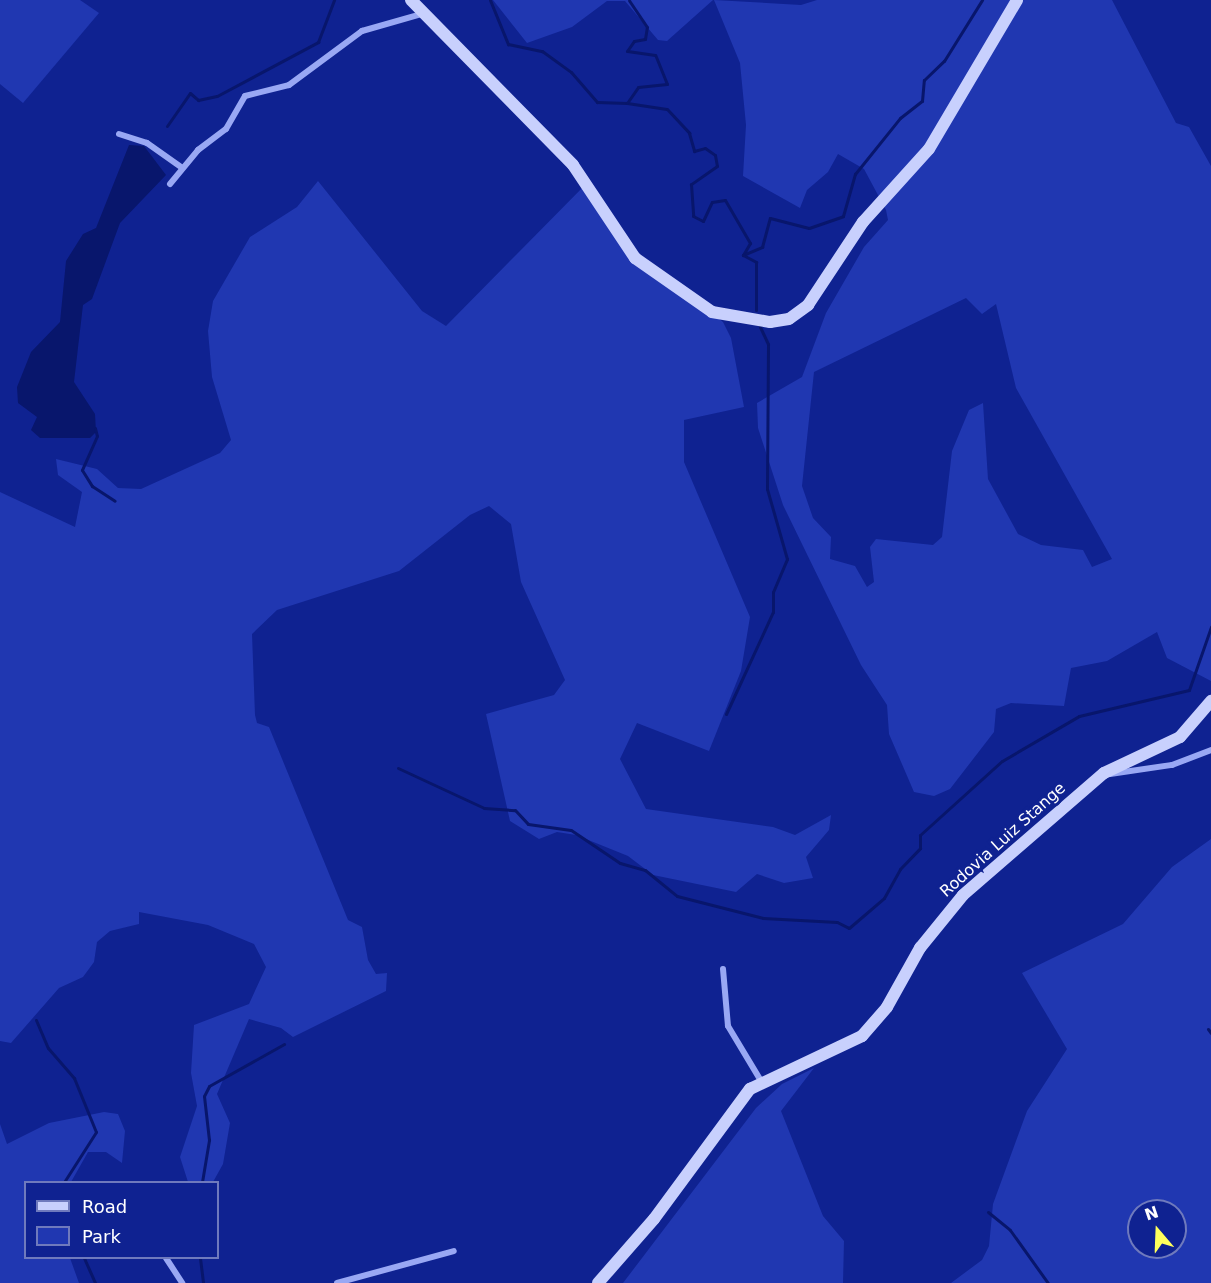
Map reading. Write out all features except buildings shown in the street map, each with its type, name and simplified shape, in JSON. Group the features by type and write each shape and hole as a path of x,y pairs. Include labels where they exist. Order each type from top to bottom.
{"street":[{"path":"411,0 573,165 635,258 712,312 770,322 789,319 808,305 863,222 922,158 1017,0"},
{"path":"170,184 181,167 226,129 245,96 289,85 362,32 425,13"},
{"path":"119,134 147,143 181,167"},
{"name":"Rodovia Luiz Stange","path":"598,1283 654,1219 734,1106 761,1081 862,1036 887,1007 942,917 1104,773 1180,737 1211,701"},
{"path":"1104,773 1163,767 1211,750"},
{"path":"723,969 728,1026 761,1081"},
{"path":"337,1283 454,1251"},
{"path":"167,1259 182,1283"}],"green space":[{"path":"0,0 80,0 99,13 23,103 0,84"},
{"path":"493,0 713,0 667,41 658,40 625,1 607,1 572,27 527,43"},
{"path":"714,0 801,5 817,0 1112,0 1176,123 1189,127 1211,166 1211,681 1167,658 1157,632 1107,661 1071,668 1064,706 1011,703 996,709 994,732 950,789 934,796 914,792 889,734 887,705 861,665 783,505 758,428 757,403 802,377 826,313 864,247 888,220 886,210 864,169 838,154 828,172 807,190 800,208 743,176 746,125 740,63","holes":["966,298 982,314 996,304 1016,388 1112,559 1092,567 1083,550 1041,545 1018,534 988,479 983,403 969,410 952,451 942,537 933,545 876,539 870,547 874,582 867,587 855,566 830,559 831,537 813,518 802,486 814,372"]},
{"path":"318,181 422,311 446,326 587,183 636,253 723,322 731,338 744,407 684,420 684,462 750,617 741,671 709,751 637,723 620,759 646,809 773,827 795,835 831,815 829,830 806,857 813,878 784,883 757,874 736,892 653,875 628,856 576,835 557,832 539,839 510,821 486,714 554,695 565,680 521,582 511,524 489,506 470,515 399,571 277,610 252,634 257,723 269,727 348,920 362,927 368,960 376,974 387,973 386,991 293,1037 281,1028 249,1019 217,1094 230,1123 223,1164 214,1181 188,1181 180,1157 197,1106 191,1073 194,1025 249,1004 266,967 254,944 208,925 139,912 139,924 110,931 97,942 94,962 83,977 59,988 11,1043 0,1041 0,492 75,527 82,492 58,475 56,459 97,469 118,488 141,489 220,453 231,440 212,377 208,331 213,301 250,237 297,207"},
{"path":"1211,839 1211,1283 951,1283 982,1260 989,1246 993,1204 1027,1111 1067,1049 1022,973 1123,924 1172,867"},
{"path":"814,1068 781,1111 823,1216 844,1241 843,1283 623,1283 756,1108 782,1084"},
{"path":"104,1112 118,1114 125,1131 122,1163 106,1152 88,1152 72,1181 24,1181 24,1259 70,1259 79,1283 0,1283 0,1124 7,1144 49,1123"}],"shaded area":[{"path":"129,145 144,146 166,175 120,223 92,299 83,305 74,382 95,414 96,432 90,438 40,438 31,430 37,417 18,403 17,387 31,352 60,322 66,261 83,234 96,228"}],"waterway":[{"path":"167,126 190,93 198,100 217,96 318,42 334,0"},
{"path":"490,0 508,44 542,51 571,72 597,102 627,103"},
{"path":"627,103 638,87 667,84 655,55 627,51 634,41 645,39 647,27 629,0"},
{"path":"743,255 762,247 770,218 809,228 843,216 855,174 900,118 922,101 924,80 944,61 982,0"},
{"path":"627,103 667,109 689,133 694,151 705,148 715,155 717,166 691,184 693,216 703,221 712,202 725,200 750,243 743,255"},
{"path":"743,255 756,262 756,310"},
{"path":"726,714 773,612 773,592 787,559 767,489 768,344 760,327"},
{"path":"95,428 97,436 82,470 92,486 115,501"},
{"path":"398,768 484,808 515,810 528,824 571,830 620,863 645,870 677,896 763,918 837,922 849,928 884,898 900,869 920,848 920,835 1002,761 1079,716 1189,690 1211,627"},
{"path":"36,1020 48,1048 74,1078 96,1132 65,1181"},
{"path":"1208,1029 1211,1033"},
{"path":"202,1181 209,1140 204,1096 209,1086 284,1044"},
{"path":"988,1212 1010,1230 1048,1283"},
{"path":"84,1259 95,1283"},
{"path":"200,1259 203,1283"}]}
